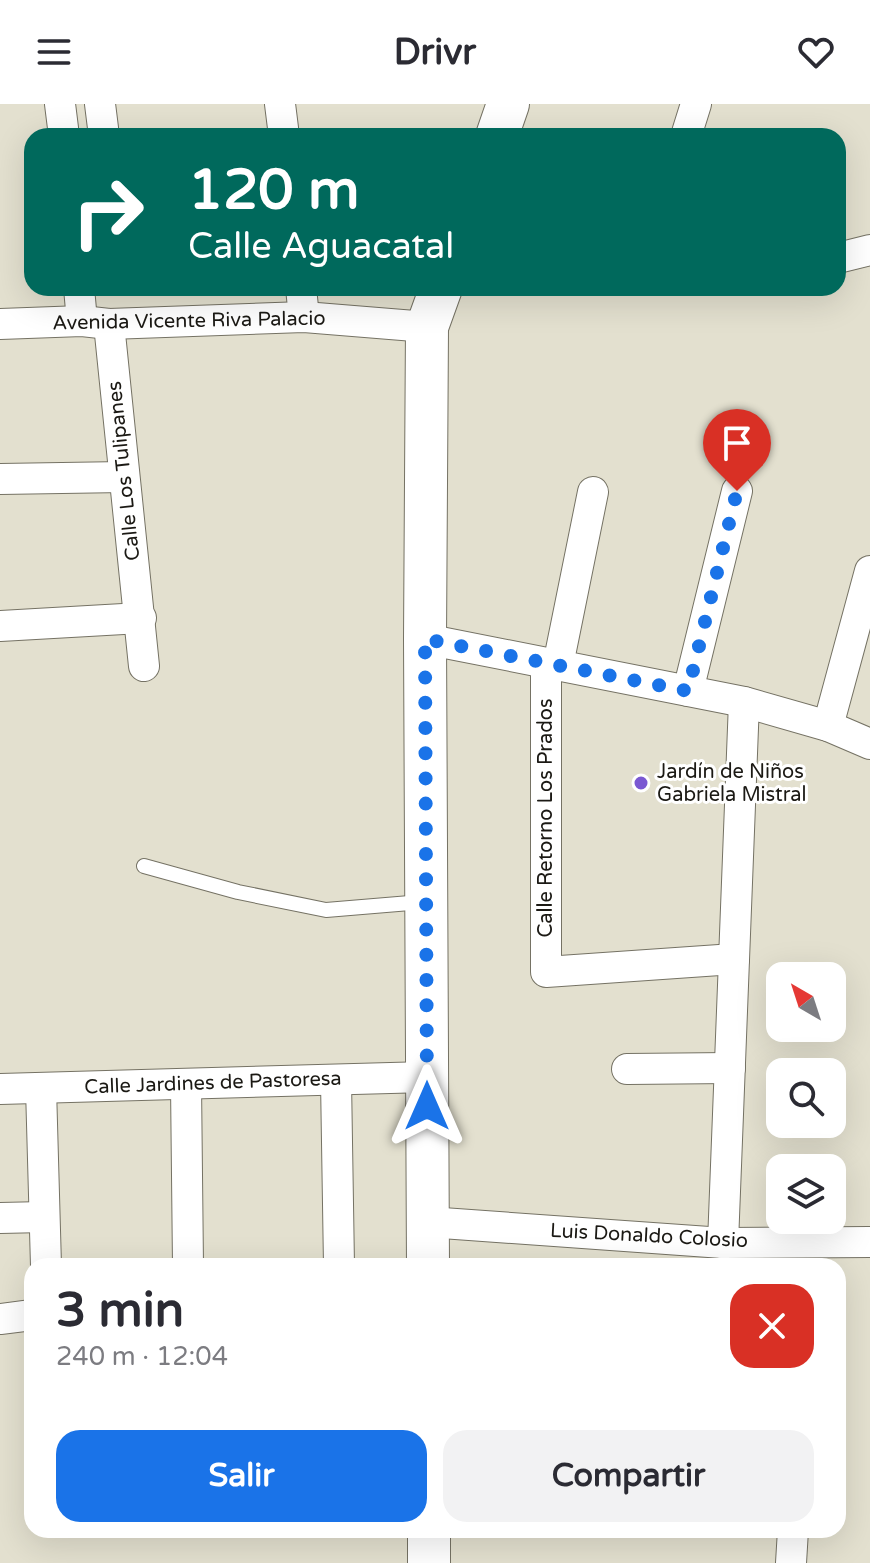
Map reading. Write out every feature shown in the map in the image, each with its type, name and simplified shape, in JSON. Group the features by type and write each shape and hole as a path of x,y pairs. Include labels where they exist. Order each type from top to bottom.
{"street":[{"path":"60,104 63,128"},
{"path":"100,104 103,128"},
{"path":"280,104 283,128"},
{"path":"500,128 508,104"},
{"path":"688,128 696,104"},
{"path":"846,256 870,250"},
{"name":"Calle Los Tulipanes","path":"83,296 96,322 124,477 144,666"},
{"path":"428,1258 427,327 438,296"},
{"name":"Avenida Vicente Riva Palacio","path":"0,324 96,322 303,302 427,327"},
{"path":"0,479 124,477"},
{"path":"688,691 737,491"},
{"name":"Calle Retorno Los Prados","path":"593,492 552,664 546,972 734,959"},
{"path":"828,726 870,575"},
{"path":"0,626 141,618"},
{"path":"425,639 744,702 828,726 870,744"},
{"path":"723,1243 744,702"},
{"path":"627,1069 730,1068"},
{"name":"Calle Jardines de Pastoresa","path":"0,1089 427,1077"},
{"path":"336,1080 339,1258"},
{"path":"186,1084 188,1258"},
{"path":"41,1088 46,1258"},
{"path":"0,1218 44,1217"},
{"name":"Luis Donaldo Colosio","path":"428,1222 664,1252 723,1243 807,1254 870,1242"},
{"path":"0,1319 24,1316"},
{"path":"429,1538 429,1563"},
{"path":"791,1563 793,1538"}],"lane":[{"path":"144,866 238,892 326,910 426,902"}],"place":[{"name":"Jardín de Niños Gabriela Mistral","path":"641,783"}],"route":[{"path":"427,1106 425,639 688,691 737,491"}]}
